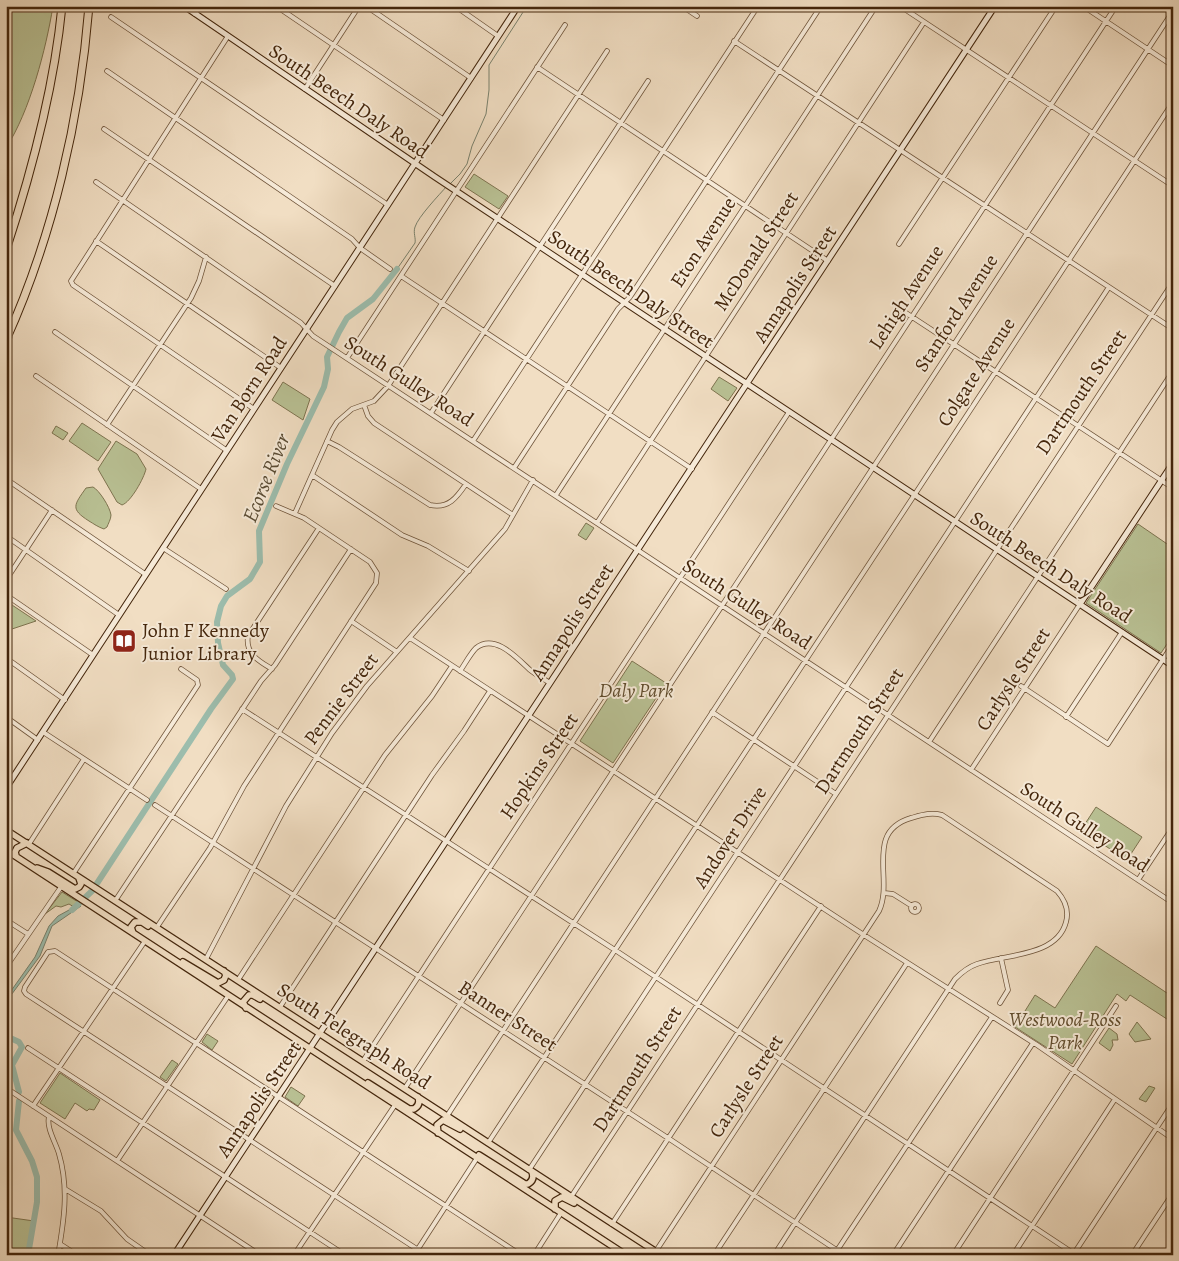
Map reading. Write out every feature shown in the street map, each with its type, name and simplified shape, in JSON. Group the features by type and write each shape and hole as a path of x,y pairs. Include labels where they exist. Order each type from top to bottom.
{"highway":[{"path":"6,250 24,196 36,151 56,51 62,6"},
{"path":"6,348 7,338 42,246 61,177 80,81 88,6"}],"main road":[{"name":"South Telegraph Road","path":"6,830 405,1088 657,1254"},
{"path":"16,856 17,848 28,844"},
{"name":"South Telegraph Road","path":"6,850 626,1255"},
{"path":"28,864 48,872 75,889 81,884 79,878"},
{"path":"133,933 132,924 138,921 142,922 192,954 200,955"},
{"path":"162,952 179,959 215,983 223,982 226,975 224,971"},
{"path":"246,1008 243,1002 245,998 253,995 291,1019 309,1027"},
{"path":"350,1075 367,1082 409,1109 416,1108 419,1102 418,1097"},
{"path":"438,1133 437,1125 445,1120 486,1146 505,1154"},
{"path":"464,1149 488,1160 525,1184 532,1181 534,1177 531,1171"},
{"path":"555,1209 555,1201 564,1197 604,1223 615,1225"}],"street":[{"name":"South Beech Daly Road","path":"184,6 498,219"},
{"path":"195,14 200,6"},
{"path":"276,6 444,120"},
{"path":"305,89 359,6"},
{"path":"366,6 471,78"},
{"path":"455,6 498,36"},
{"name":"Van Born Road","path":"6,788 518,6"},
{"path":"682,6 697,16"},
{"path":"473,441 758,6"},
{"path":"514,468 618,309 630,297 821,6"},
{"name":"Eton Avenue","path":"556,496 876,6"},
{"path":"900,6 1173,186"},
{"path":"899,244 1056,6"},
{"path":"1083,6 1173,66"},
{"name":"Lehigh Avenue","path":"405,1088 1116,6"},
{"name":"Annapolis Street","path":"174,1255 967,50 993,7"},
{"name":"Stanford Avenue","path":"447,1116 1173,11"},
{"path":"111,17 388,205"},
{"name":"McDonald Street","path":"597,522 924,22"},
{"path":"346,358 564,25"},
{"path":"228,36 71,281 73,285 254,409"},
{"path":"734,41 1173,329"},
{"path":"295,513 334,426 352,409 378,398 388,386 607,51"},
{"path":"537,67 828,261"},
{"path":"106,71 347,236 360,248 390,269"},
{"path":"430,413 648,82"},
{"name":"Colgate Avenue","path":"488,1143 913,494 1173,102"},
{"path":"104,129 335,286"},
{"name":"South Gulley Road","path":"96,182 301,323 313,336 329,347 1173,903"},
{"name":"South Beech Daly Street","path":"498,219 747,384"},
{"path":"96,241 281,368"},
{"path":"107,425 187,304 199,281 206,257"},
{"path":"401,276 692,469"},
{"name":"Dartmouth Street","path":"571,1197 1173,282"},
{"name":"Andover Drive","path":"531,1171 656,977 1109,287"},
{"path":"903,310 1173,488"},
{"path":"56,332 226,450"},
{"path":"929,742 1173,371"},
{"path":"36,376 201,489"},
{"path":"747,384 872,467"},
{"path":"364,405 368,416 374,424 514,515"},
{"name":"Hopkins Street","path":"362,1061 789,412"},
{"path":"327,441 428,505 446,505 454,500 466,484"},
{"path":"1080,604 1173,463"},
{"name":"South Beech Daly Road","path":"872,467 1173,666"},
{"path":"312,475 402,535 428,546 468,571"},
{"path":"6,479 145,574"},
{"name":"Pennie Street","path":"206,959 286,806 343,717 397,652 506,529 533,480"},
{"path":"157,927 213,842 244,786 374,587 377,575 372,564 295,513 276,506"},
{"path":"6,580 52,510"},
{"path":"272,669 251,654 247,645 248,636 318,528"},
{"path":"6,536 119,615"},
{"path":"163,548 226,589"},
{"path":"115,900 351,549"},
{"path":"6,595 93,655"},
{"name":"Carlysle Street","path":"971,770 1023,687 1080,604"},
{"path":"351,622 397,652"},
{"path":"1066,716 1122,632"},
{"path":"410,638 907,963 1033,1043 1173,1139"},
{"path":"460,671 476,648 484,644 493,644 514,655 532,671 550,683"},
{"path":"1023,687 1108,744 1173,644"},
{"path":"6,658 64,700"},
{"path":"238,980 392,746 432,696 452,666"},
{"path":"73,874 198,682 180,669"},
{"path":"280,1007 490,690"},
{"path":"242,709 698,1004 1074,1254 1173,1103"},
{"path":"712,712 836,794"},
{"path":"6,717 38,740"},
{"path":"43,732 147,800"},
{"path":"28,844 84,759"},
{"path":"6,777 12,781"},
{"name":"Banner Street","path":"155,805 754,1194 844,1255"},
{"path":"774,1255 955,979 966,969 978,963 1041,949 1055,941 1066,924 1067,914 1059,893 1052,887 945,816 934,813 924,814 901,822 886,838 883,848 884,893 893,894 912,906"},
{"path":"1138,880 1173,827"},
{"path":"6,967 61,887"},
{"name":"Carlysle Street","path":"657,1254 711,1166 879,911 884,893"},
{"path":"615,1225 668,1138 821,906"},
{"path":"6,920 28,934"},
{"path":"33,1106 145,941"},
{"path":"426,1255 26,994 24,987 48,952 51,950 55,951 521,1255"},
{"path":"1000,1003 1006,996 1008,988 1002,958"},
{"path":"714,1255 907,963"},
{"path":"117,1161 228,996"},
{"path":"953,1255 1116,1006"},
{"path":"834,1255 992,1017"},
{"path":"893,1255 1033,1043"},
{"path":"28,1048 345,1255"},
{"path":"8,1090 260,1255"},
{"path":"1013,1255 1115,1099"},
{"path":"294,1255 395,1105"},
{"path":"49,1117 48,1122 59,1152 65,1189 65,1214 58,1255"},
{"path":"414,1255 478,1158"},
{"path":"65,1189 101,1211 127,1239 150,1255"},
{"path":"1132,1255 1173,1193"},
{"path":"534,1255 561,1213"},
{"path":"60,1244 77,1255"}],"green space":[{"path":"6,6 53,6 46,41 30,98 15,133 6,148"},
{"path":"474,174 508,196 499,209 465,187"},
{"path":"719,377 737,388 728,401 711,389"},
{"path":"283,382 310,399 303,420 272,400"},
{"path":"82,423 111,442 98,461 69,441"},
{"path":"56,426 68,433 63,440 52,433"},
{"path":"116,441 137,454 146,469 133,495 122,505 117,502 98,469"},
{"path":"93,487 101,495 111,515 107,527 104,529 83,517 77,510 77,503 86,488"},
{"path":"586,523 594,528 586,540 578,535"},
{"path":"1138,524 1173,548 1173,635 1161,653 1086,603"},
{"path":"6,601 36,621 6,631"},
{"name":"Daly Park","path":"632,661 666,683 613,763 580,741"},
{"path":"1096,807 1142,837 1127,860 1081,830"},
{"path":"62,892 78,902 74,907 69,904 61,907 56,906 45,914"},
{"name":"Westwood-Ross Park","path":"1096,946 1173,997 1173,1023 1130,995 1126,1001 1117,994 1072,1064 1015,1027 1035,995 1055,1008"},
{"path":"1137,1022 1151,1039 1135,1042 1129,1034"},
{"path":"1109,1028 1117,1034 1118,1040 1112,1040 1113,1045 1110,1051 1099,1043"},
{"path":"207,1034 218,1041 212,1050 202,1042"},
{"path":"172,1060 178,1064 166,1081 160,1077"},
{"path":"60,1073 100,1100 94,1110 89,1109 87,1111 75,1103 65,1119 40,1103"},
{"path":"1149,1086 1155,1088 1146,1102 1139,1099"},
{"path":"291,1087 305,1096 298,1106 285,1097"},
{"path":"6,1217 34,1221 28,1255 6,1255"}],"shaded area":[{"path":"77,904 81,906 52,926 40,956 6,1002 6,998 35,957 49,926 58,916"}],"waterway":[{"name":"Ecorse River","path":"450,184 467,164 472,146 486,114 489,90 489,65 527,6"},
{"name":"Ecorse River","path":"397,269 415,243 414,229 420,218 447,186"},
{"name":"Ecorse River","path":"72,910 92,891 211,709 233,679 232,675 223,665 218,643 217,622 221,606 227,596 250,579 260,562 259,531 287,464 324,387 328,369 327,357 339,332 347,318 373,299 397,269"},
{"name":"Ecorse River","path":"6,1036 19,1042 22,1047 12,1065 19,1092"},
{"name":"Ecorse River","path":"19,1101 16,1130 32,1161 37,1177 37,1202 28,1255"}],"place":[{"name":"John F Kennedy Junior Library","path":"124,641"}]}
